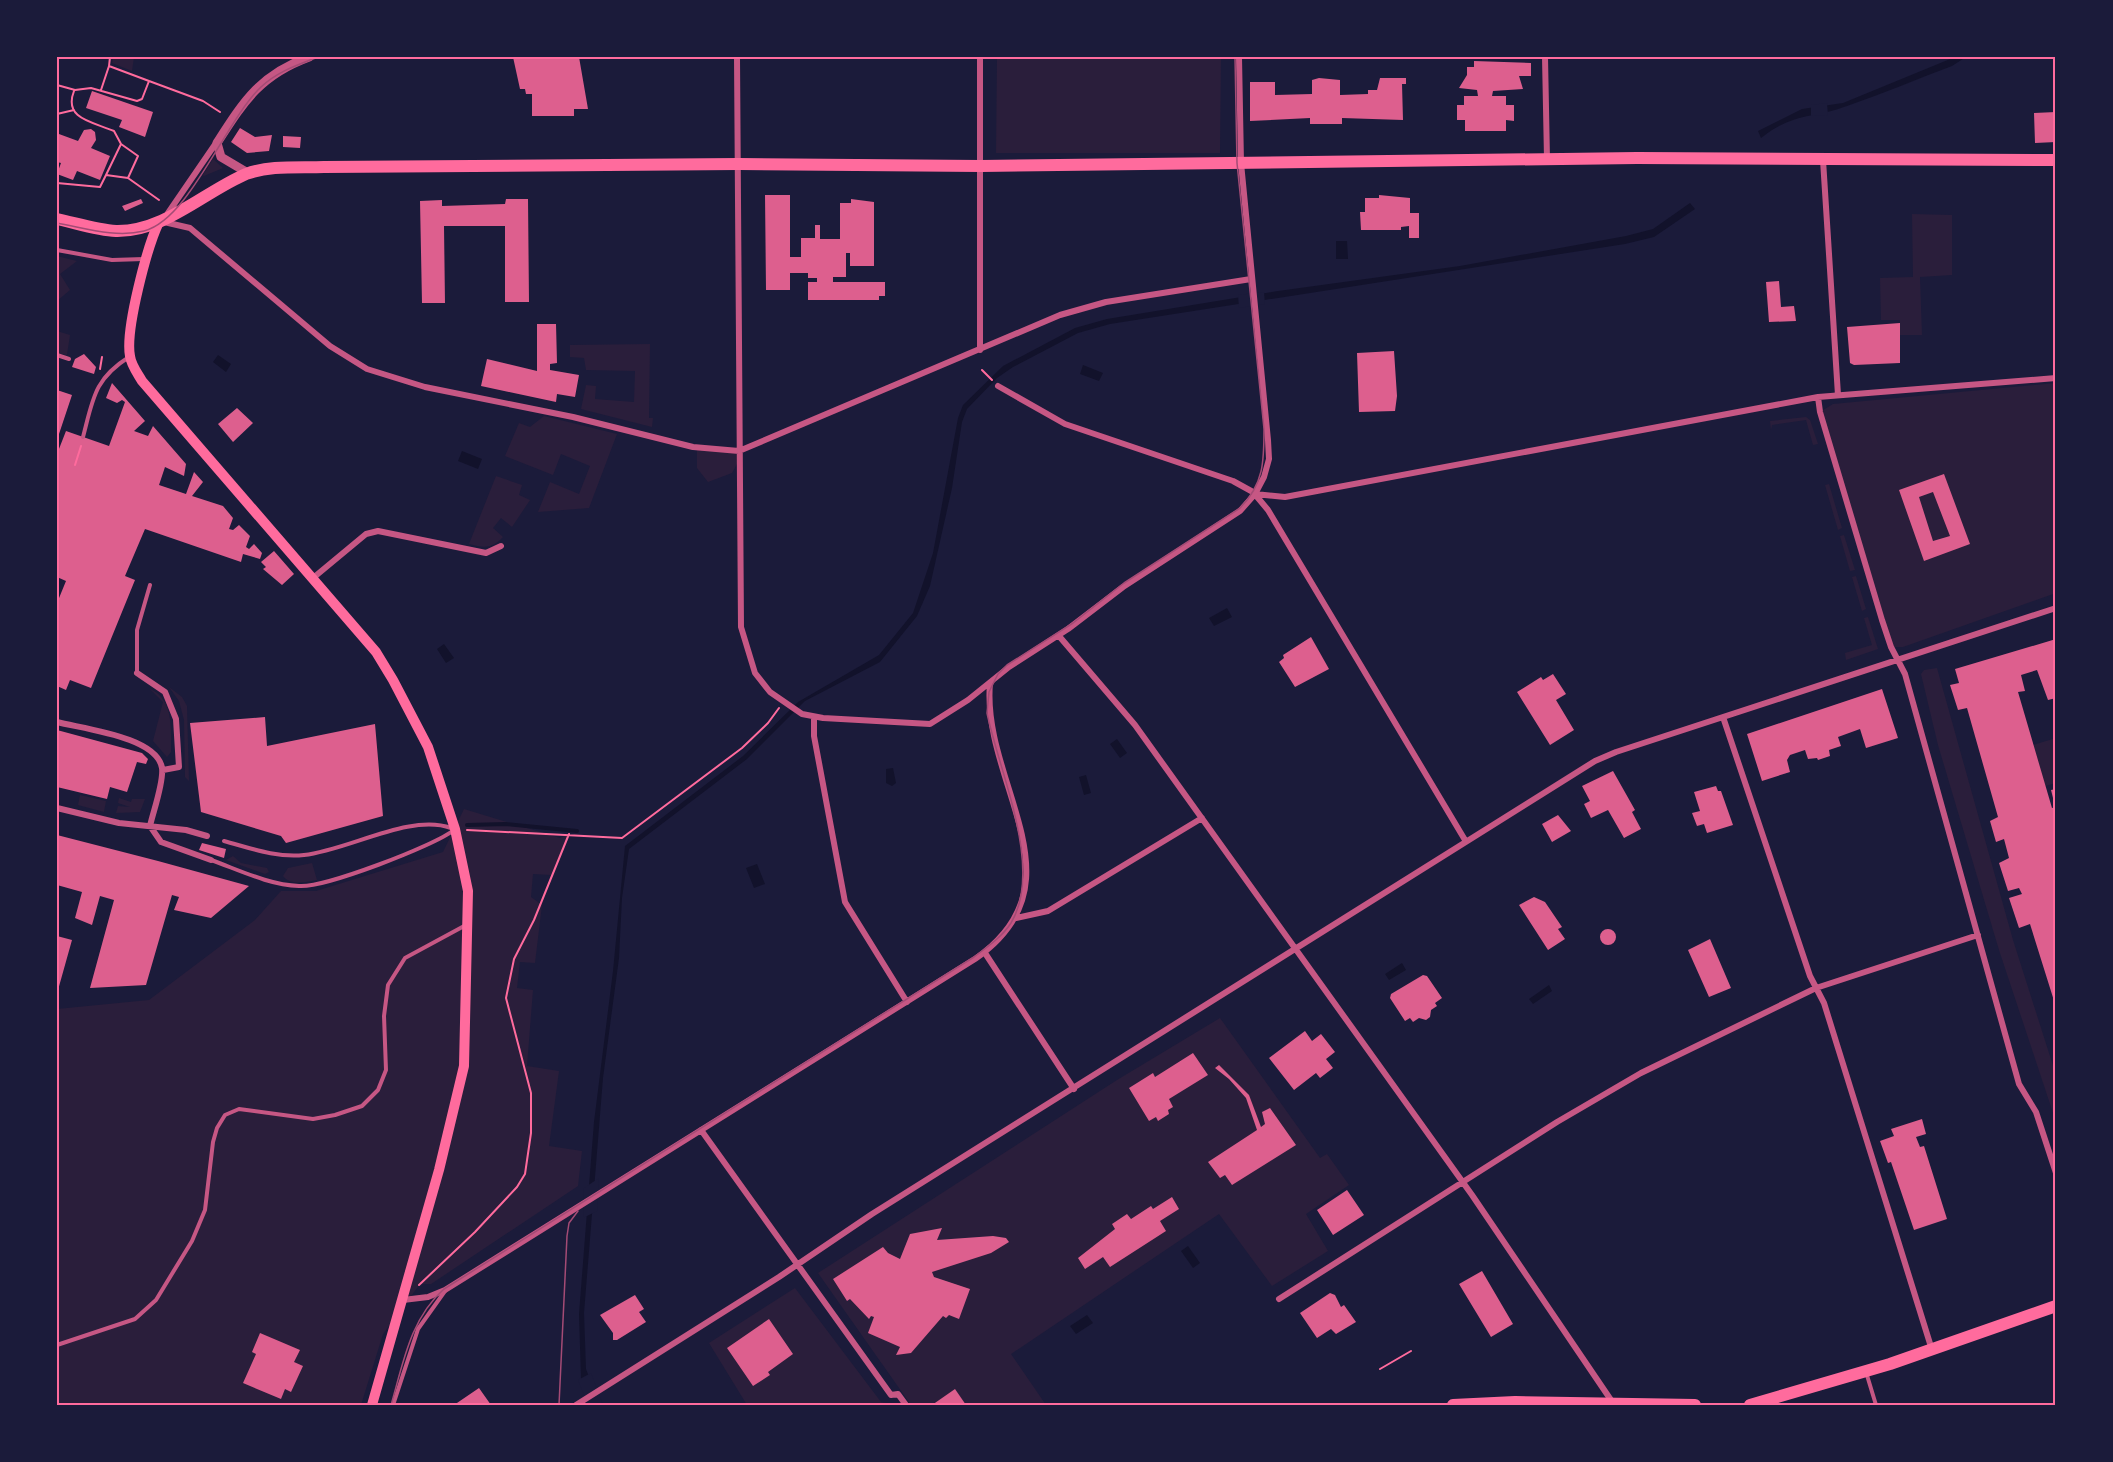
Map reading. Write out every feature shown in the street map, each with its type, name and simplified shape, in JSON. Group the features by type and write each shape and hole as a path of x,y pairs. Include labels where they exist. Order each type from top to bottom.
{"main road":[{"path":"57,219 116,231 146,227 248,173 273,169 324,167 740,164 981,166 1547,159 2056,160"},
{"path":"159,222 150,238 145,259 134,311 130,356 142,381 354,624 393,680 428,747 455,830 468,891 464,1066 403,1300 372,1405"},
{"path":"1750,1405 1932,1350 2056,1306"},
{"path":"1453,1405 1613,1403 1695,1405"}],"street":[{"path":"159,222 177,203 232,119 265,80 282,68 309,57"},
{"path":"737,57 740,164 741,627 755,673 770,692 802,714 814,717 930,724 990,683 1009,667 1059,636 1123,587 1240,511 1255,494 1267,467 1269,452 1241,163 1239,57"},
{"path":"980,57 980,350"},
{"path":"1545,57 1547,159"},
{"path":"217,143 222,157 248,173"},
{"path":"1823,160 1838,395"},
{"path":"159,222 190,228 330,346 367,369 425,387 573,417 693,447 739,451 1060,315 1106,302 1251,279"},
{"path":"1255,494 1285,497 1818,397 2056,378"},
{"path":"999,386 1065,424 1233,481 1255,494 1268,510 1465,840"},
{"path":"1818,397 1820,412 1882,620 1905,674 2019,1084 2036,1112 2056,1173"},
{"path":"313,578 366,534 378,531 486,553 501,546"},
{"path":"576,1405 872,1214 1297,949 1465,840 1595,761 1616,752 2056,608"},
{"path":"1059,636 1131,719 1463,1183 1590,1365 1613,1403"},
{"path":"137,673 165,692 176,719 179,767 163,770"},
{"path":"403,1300 428,1297 446,1290 907,1002 985,952 1003,936 1016,918 1026,890 1025,859 989,711 990,683"},
{"path":"814,717 814,736 846,902 907,1002"},
{"path":"1723,717 1816,988 1824,1003 1932,1350"},
{"path":"57,722 142,744 158,755 163,770 150,826 161,842 211,860"},
{"path":"57,808 119,823 186,830 207,836"},
{"path":"1016,918 1048,911 1202,818"},
{"path":"1279,1299 1557,1122 1641,1073 1816,988 1978,935"},
{"path":"985,952 1074,1089"},
{"path":"701,1130 891,1395 898,1394 906,1405"}],"lane":[{"path":"57,250 112,260 145,259"},
{"path":"57,355 69,359"},
{"path":"83,437 94,394 110,369 130,356"},
{"path":"137,673 136,630 150,585"},
{"path":"224,841 268,854 303,855 341,848 407,827 436,823 455,830"},
{"path":"211,860 274,882 311,887 417,850 446,837 455,830"},
{"path":"57,1344 135,1319 156,1300 192,1241 205,1210 213,1142 217,1128 225,1115 239,1109 314,1119 362,1106 378,1090 386,1070 384,1016 388,985 405,958 451,931 469,924"},
{"path":"393,1405 418,1329 446,1290"},
{"path":"1866,1371 1876,1405"}],"path":[{"path":"101,90 110,57"},
{"path":"109,66 203,101 220,112"},
{"path":"57,85 75,90 92,88 140,101 149,81"},
{"path":"75,90 70,102 81,118 114,130 121,144 138,156 128,178"},
{"path":"57,114 74,110"},
{"path":"57,183 100,187 121,144"},
{"path":"105,175 128,178 159,200"},
{"path":"75,465 83,437"},
{"path":"455,830 622,838 742,748 786,703"},
{"path":"419,1286 482,1224 517,1187 525,1174 530,1150 531,1092 506,998 514,959 534,920 569,834"},
{"path":"1380,1369 1411,1351"}],"shaded area":[{"path":"113,57 134,57 132,71 112,63"},
{"path":"997,57 1221,57 1220,153 996,153"},
{"path":"1955,57 1966,57 1952,66 1860,101 1835,110 1793,120 1761,138 1758,131 1802,109 1843,103"},
{"path":"213,159 223,168 204,176 203,175"},
{"path":"1690,203 1695,209 1654,237 1625,244 1110,324 1078,333 1013,367 997,378 967,409 962,422 952,488 930,586 917,616 880,662 805,701 747,759 629,849 622,898 619,958 603,1078 584,1313 586,1369 600,1405 581,1379 579,1314 594,1122 613,971 625,846 743,756 798,702 879,655 913,613 933,553 958,418 963,405 1003,366 1075,328 1107,319 1278,291 1460,266 1626,236 1653,229"},
{"path":"1912,214 1952,215 1952,275 1920,277 1922,335 1900,335 1900,320 1881,320 1880,278 1913,277"},
{"path":"1336,241 1347,241 1348,259 1336,259"},
{"path":"57,256 77,261 60,274 70,290 57,301"},
{"path":"57,331 70,335 67,355 57,353"},
{"path":"650,344 649,418 653,418 652,427 581,409 586,385 596,386 595,399 634,402 635,371 586,370 584,358 570,357 570,345"},
{"path":"218,355 231,364 226,372 213,362"},
{"path":"1083,365 1103,373 1099,381 1080,374"},
{"path":"2056,383 2056,593 1903,647 1891,647 1820,412 1833,404"},
{"path":"544,416 617,434 589,508 538,512 550,482 579,494 590,466 561,454 553,475 505,456 519,423 530,427"},
{"path":"1806,417 1810,420 1818,444 1813,445 1806,420 1772,425 1771,430 1770,421"},
{"path":"697,449 737,453 737,464 732,473 708,482 697,468"},
{"path":"462,451 482,459 478,469 458,461"},
{"path":"496,476 522,485 519,495 530,500 512,527 501,518 493,528 503,537 495,544 483,547 469,544"},
{"path":"1829,484 1842,528 1838,530 1825,485"},
{"path":"1844,535 1855,570 1850,571 1840,536"},
{"path":"1856,576 1866,609 1862,611 1852,577"},
{"path":"1227,608 1232,617 1214,626 1209,618"},
{"path":"1868,617 1878,649 1846,660 1845,653 1872,645 1864,618"},
{"path":"444,644 454,658 446,663 437,649"},
{"path":"1937,668 2013,940 2056,1075 2056,1122 1999,950 1938,745 1921,674 1924,670"},
{"path":"169,687 182,697 187,706 189,781 185,777 184,720 179,701"},
{"path":"150,689 163,700 170,716 171,752 167,757 153,741 163,702"},
{"path":"2056,738 2056,783 2045,786 2033,745"},
{"path":"1117,739 1127,753 1120,758 1110,744"},
{"path":"893,768 896,783 892,786 886,783 886,769"},
{"path":"1086,775 1091,793 1084,795 1079,777"},
{"path":"80,795 106,801 104,812 78,805"},
{"path":"119,798 131,802 132,799 145,799 140,812 116,813 118,806 130,807 118,803"},
{"path":"464,809 560,838 569,834 551,875 533,874 531,897 542,905 535,963 520,962 517,988 533,990 527,1066 559,1071 549,1146 582,1151 578,1186 431,1284 420,1284 383,1334 361,1405 57,1405 57,1009 149,1000 255,920 281,891 316,891 443,852"},
{"path":"233,856 241,863 267,868 269,872 265,874 226,860"},
{"path":"312,863 317,880 294,882 283,876 288,868"},
{"path":"757,864 765,884 754,888 746,868"},
{"path":"1402,963 1406,970 1389,980 1385,974"},
{"path":"1549,985 1552,991 1533,1004 1529,999"},
{"path":"1220,1018 1320,1158 1327,1154 1349,1185 1306,1214 1328,1251 1272,1286 1219,1214 1011,1354 1046,1405 911,1405 818,1273 1117,1080"},
{"path":"1188,1246 1200,1263 1193,1268 1181,1251"},
{"path":"795,1288 881,1402 898,1405 747,1405 709,1343"},
{"path":"1087,1315 1093,1323 1076,1334 1070,1326"}],"pier":[{"path":"1827,103 1828,115 1811,116 1811,105"},
{"path":"1264,292 1265,304 1239,308 1238,295"},
{"path":"599,1178 597,1211 583,1218 584,1188"},
{"path":"591,1373 603,1405 588,1405 578,1380"}],"building":[{"path":"513,57 579,57 588,109 574,109 574,116 532,116 532,94 526,94 525,89 520,89"},
{"path":"1474,61 1531,63 1531,76 1519,76 1523,89 1493,91 1492,96 1506,96 1506,105 1514,105 1514,121 1506,120 1506,131 1465,131 1465,120 1457,120 1457,105 1464,105 1464,96 1478,96 1477,90 1459,88 1467,75 1467,67 1474,67"},
{"path":"1319,78 1340,80 1340,95 1368,94 1368,90 1377,90 1380,78 1406,78 1406,84 1402,84 1403,120 1342,118 1342,124 1310,124 1310,118 1250,121 1250,82 1275,82 1275,95 1312,94 1312,80"},
{"path":"92,91 153,112 145,137 119,127 122,120 86,108"},
{"path":"2056,112 2056,142 2035,143 2034,113"},
{"path":"240,128 255,137 272,135 269,151 247,153 231,142"},
{"path":"57,129 59,134 78,141 84,130 91,129 95,132 96,140 91,148 110,156 100,180 77,171 73,180 57,174 61,163 57,162"},
{"path":"283,136 301,137 300,148 283,147"},
{"path":"765,195 790,195 790,257 801,257 801,238 815,238 815,225 820,225 820,239 840,239 840,203 851,203 851,199 874,202 874,266 850,266 850,253 846,253 846,277 833,277 833,282 885,282 885,296 879,296 879,300 808,300 808,282 817,282 817,278 808,278 808,273 790,273 790,290 766,290"},
{"path":"1379,195 1410,198 1410,213 1419,213 1419,238 1409,238 1409,226 1401,227 1401,230 1361,230 1360,212 1365,212 1365,198 1379,198"},
{"path":"141,199 143,203 125,211 122,206"},
{"path":"506,199 528,199 529,302 505,302 505,226 444,226 445,303 422,303 420,201 442,200 442,206 505,204"},
{"path":"1779,281 1781,307 1794,306 1796,321 1769,322 1766,282"},
{"path":"1900,323 1900,363 1854,365 1850,363 1847,327"},
{"path":"537,324 556,324 557,363 550,364 550,370 579,375 575,397 557,394 556,402 481,386 487,359 537,371"},
{"path":"1394,351 1397,396 1395,411 1359,412 1357,353"},
{"path":"84,354 96,367 94,374 72,367 75,359"},
{"path":"112,383 145,421 134,431 148,436 153,426 186,464 184,476 165,467 159,485 186,494 194,472 203,482 192,496 223,506 233,518 229,529 233,530 239,525 250,536 246,547 249,549 254,544 262,553 260,559 243,554 241,562 145,529 125,576 135,580 91,688 70,680 66,690 57,686 57,603 66,581 57,577 57,454 66,431 109,446 125,402 122,400 117,403 106,398"},
{"path":"57,390 72,395 57,440"},
{"path":"237,408 253,423 233,442 218,424"},
{"path":"1944,474 1970,544 1924,561 1899,490","holes":["1933,492 1950,536 1933,541 1919,497"]},
{"path":"274,551 294,574 282,585 263,569 266,567 261,562"},
{"path":"1311,637 1329,669 1295,687 1279,662 1284,658 1283,655"},
{"path":"2056,639 2056,698 2048,700 2037,670 2021,675 2025,691 2018,692 2052,808 2056,807 2055,1004 2030,924 2019,928 2009,898 2022,894 2019,888 2008,891 1999,863 2009,858 2004,839 1996,842 1990,821 1998,817 1967,708 1958,710 1950,685 1959,683 1955,669"},
{"path":"1553,674 1566,694 1556,700 1574,730 1550,745 1517,692 1541,677 1543,680"},
{"path":"1882,689 1898,738 1866,748 1860,729 1838,737 1841,746 1829,750 1830,756 1818,760 1817,758 1808,759 1805,750 1790,755 1787,760 1790,772 1762,781 1747,734"},
{"path":"265,717 267,746 375,724 383,816 286,843 281,836 201,812 190,723"},
{"path":"57,730 142,753 148,759 146,764 137,762 127,792 110,787 107,799 57,787"},
{"path":"1613,771 1635,810 1632,812 1641,829 1624,838 1608,810 1591,818 1584,804 1590,801 1582,786"},
{"path":"1716,786 1718,791 1721,791 1733,825 1707,833 1704,824 1697,826 1692,813 1700,811 1694,792"},
{"path":"2056,789 2056,806 2055,806 2051,790"},
{"path":"1558,815 1571,831 1552,842 1542,824"},
{"path":"57,835 249,886 211,918 174,910 179,897 172,895 146,985 90,988 114,900 100,896 92,925 75,918 82,892 57,885"},
{"path":"202,843 226,849 224,858 199,850"},
{"path":"1534,897 1545,902 1562,927 1558,929 1565,939 1548,950 1519,905"},
{"path":"1608,929 1614,931 1616,937 1614,943 1608,945 1602,943 1600,937 1602,931"},
{"path":"57,936 72,940 58,990 57,990"},
{"path":"1710,939 1731,988 1709,997 1688,950"},
{"path":"1423,975 1427,976 1442,998 1435,1003 1437,1006 1431,1010 1430,1017 1426,1020 1419,1018 1413,1022 1410,1018 1405,1021 1390,998 1391,994"},
{"path":"1305,1031 1312,1041 1321,1034 1335,1052 1326,1059 1333,1068 1320,1078 1316,1073 1294,1090 1269,1058"},
{"path":"1193,1053 1208,1075 1169,1099 1173,1107 1168,1110 1169,1114 1158,1121 1156,1117 1149,1121 1129,1088 1153,1073 1155,1077"},
{"path":"1219,1065 1249,1095 1261,1127 1265,1124 1262,1112 1270,1108 1296,1145 1232,1185 1225,1175 1220,1178 1208,1162 1257,1130 1246,1098 1229,1079 1215,1068"},
{"path":"1922,1119 1926,1134 1916,1137 1920,1147 1924,1146 1947,1219 1914,1230 1891,1162 1888,1163 1880,1141 1894,1136 1891,1129"},
{"path":"1347,1190 1364,1215 1333,1235 1317,1210"},
{"path":"1172,1197 1179,1209 1160,1221 1166,1231 1110,1267 1103,1257 1085,1269 1078,1258 1115,1229 1112,1224 1127,1214 1131,1219 1151,1206 1153,1209"},
{"path":"942,1228 937,1240 993,1236 1006,1238 1009,1242 991,1253 932,1272 934,1277 970,1289 959,1319 949,1315 946,1318 943,1316 911,1353 896,1355 900,1347 868,1333 874,1317 871,1316 869,1319 850,1299 847,1301 833,1279 883,1247 888,1253 900,1259 910,1234"},
{"path":"1482,1271 1513,1324 1491,1337 1459,1284"},
{"path":"1330,1293 1335,1295 1341,1307 1344,1305 1356,1322 1336,1334 1331,1329 1317,1338 1300,1313"},
{"path":"635,1295 644,1309 639,1312 646,1322 617,1340 613,1340 613,1333 600,1315"},
{"path":"769,1319 793,1354 768,1372 770,1375 753,1386 727,1348"},
{"path":"260,1333 300,1350 294,1362 303,1366 291,1392 285,1389 281,1399 243,1383 256,1354 252,1352"},
{"path":"479,1388 491,1405 454,1405"},
{"path":"955,1389 966,1405 932,1405"}],"waterway":[{"path":"467,825 506,824 577,831"}],"tram line":[{"path":"57,223 122,233 144,231 161,223 192,189 234,122 261,87 281,73 318,57"},
{"path":"391,1405 415,1328 432,1301 444,1289 974,957 999,937 1011,923 1020,901 1023,875 1016,820 987,713 989,692 998,674 1007,665 1073,623 1124,583 1240,508 1254,490 1261,472 1264,429 1237,163 1235,57"},
{"path":"559,1405 567,1236 569,1223 578,1211"}]}
